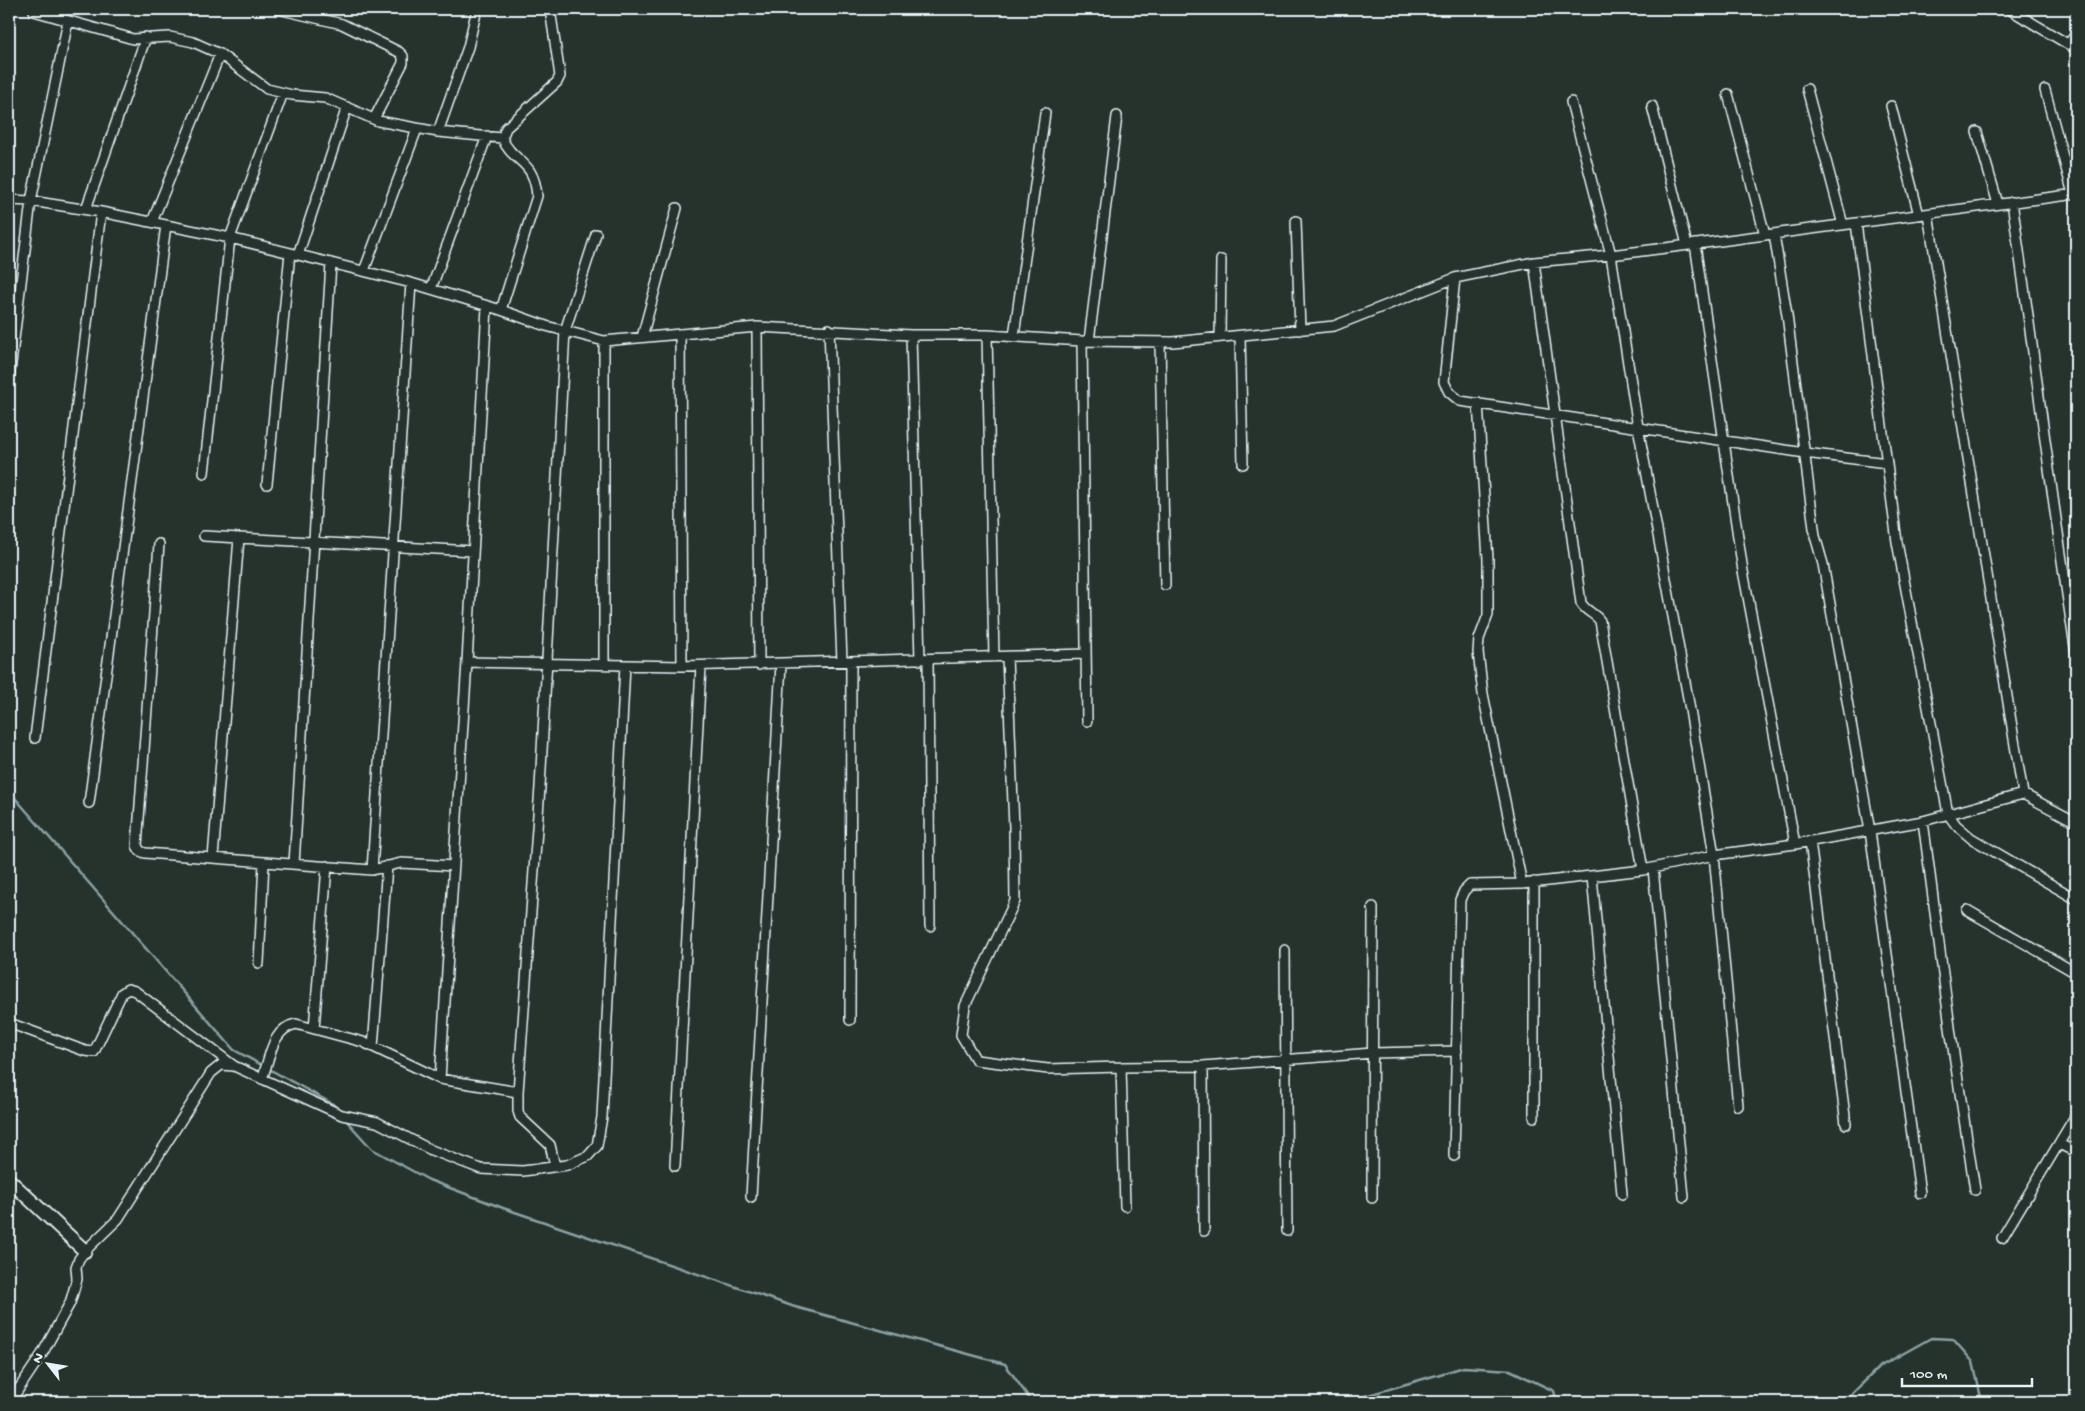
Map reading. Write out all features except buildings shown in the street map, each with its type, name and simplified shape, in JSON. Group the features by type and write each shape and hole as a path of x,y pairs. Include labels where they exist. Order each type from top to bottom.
{"street":[{"path":"278,9 342,24 403,56 403,63 374,119"},
{"path":"438,132 468,47 476,9"},
{"path":"501,310 537,196 536,182 529,168 505,145 502,138 506,128 557,82 560,76 550,9"},
{"path":"2009,9 2073,47 2076,33"},
{"path":"34,11 133,39 170,37 193,42 220,54 267,89 325,98 374,119 438,132 502,138"},
{"path":"9,380 31,201 68,21"},
{"path":"86,209 146,37"},
{"path":"152,222 220,54"},
{"path":"1807,89 1843,225"},
{"path":"9,200 31,201 86,209 230,238 430,289 565,331 604,341 757,327 911,334 1014,336 1085,341 1160,342 1220,338 1334,326 1455,278 1534,262 1611,255 2075,194 2045,90"},
{"path":"204,473 230,238 283,93"},
{"path":"1728,94 1770,235 1787,315 1815,536 1823,564 1870,831 1920,1193"},
{"path":"1571,102 1611,255 1638,427 1688,698 1714,855 1738,1106"},
{"path":"1652,106 1691,244 1725,440 1743,572 1795,844"},
{"path":"1891,106 1924,214 2023,794"},
{"path":"267,484 294,254 347,107"},
{"path":"1014,336 1045,113"},
{"path":"1087,720 1085,654 1085,341 1117,116"},
{"path":"364,272 417,128"},
{"path":"1977,132 1998,204"},
{"path":"430,289 488,136"},
{"path":"2012,202 2053,487 2058,538 2076,653"},
{"path":"642,337 677,208"},
{"path":"35,738 101,212"},
{"path":"1296,221 1300,330"},
{"path":"1856,223 1898,542 1948,814 1956,825 1971,838 2076,899"},
{"path":"89,803 166,225"},
{"path":"555,1166 550,1144 520,1118 518,1112 518,1092 540,787 565,331 596,234"},
{"path":"1220,338 1221,260"},
{"path":"1534,262 1580,603 1584,608 1597,616 1600,622 1643,870"},
{"path":"294,864 331,263"},
{"path":"1455,278 1444,382 1449,392 1460,401 1805,453 1887,463"},
{"path":"372,870 411,284"},
{"path":"440,1079 467,662 487,307"},
{"path":"757,327 759,665"},
{"path":"829,329 846,661 850,1020"},
{"path":"680,334 682,666"},
{"path":"911,334 924,660 930,926"},
{"path":"987,335 994,657"},
{"path":"1240,336 1243,464"},
{"path":"604,341 604,665"},
{"path":"1160,342 1165,585"},
{"path":"1478,403 1488,559 1488,615 1479,639 1478,652 1483,694 1522,884"},
{"path":"204,536 473,551"},
{"path":"213,858 239,538"},
{"path":"159,544 137,846 140,851 145,853 372,870 401,862 454,866"},
{"path":"467,662 702,666 1085,654"},
{"path":"1007,656 1015,901 965,1006 961,1035 976,1060 1048,1069 1121,1068 1204,1066 1373,1053 1457,1050"},
{"path":"751,1197 781,664"},
{"path":"9,1023 85,1051 94,1052 122,993 128,989 135,991 234,1066 342,1115 377,1122 431,1150 481,1169 523,1171 567,1165 588,1156 597,1146 600,1136 625,665"},
{"path":"675,1166 702,666"},
{"path":"1454,1156 1460,900 1464,891 1470,885 1522,884 1643,870 1714,855 1795,844 1923,821 2023,794 2076,822"},
{"path":"1923,821 1951,1035 1975,1190"},
{"path":"1810,841 1846,1124"},
{"path":"259,963 264,862"},
{"path":"314,1029 326,866"},
{"path":"373,1047 387,866"},
{"path":"1653,868 1684,1197"},
{"path":"1592,877 1622,1194"},
{"path":"1534,882 1534,1117"},
{"path":"1372,1198 1373,907"},
{"path":"1967,910 2076,973"},
{"path":"1286,950 1287,1231"},
{"path":"262,1079 278,1034 287,1026 296,1024 352,1038 440,1079 518,1092"},
{"path":"10,1402 42,1354 70,1303 77,1278 76,1268 84,1251 118,1219 211,1073 221,1065 234,1066"},
{"path":"1204,1066 1204,1231"},
{"path":"1121,1068 1125,1206"},
{"path":"2002,1238 2076,1115"},
{"path":"2059,1144 2076,1152"},
{"path":"9,1180 84,1251"}],"waterway":[{"path":"9,791 234,1050 333,1104 338,1110"},
{"path":"344,1118 372,1149 429,1180 503,1208 795,1307 1005,1364 1032,1402"},
{"path":"1844,1402 1879,1367 1931,1338 1953,1339 1973,1362 1982,1402"},
{"path":"1345,1402 1464,1367 1510,1370 1554,1391 1557,1402"}]}
